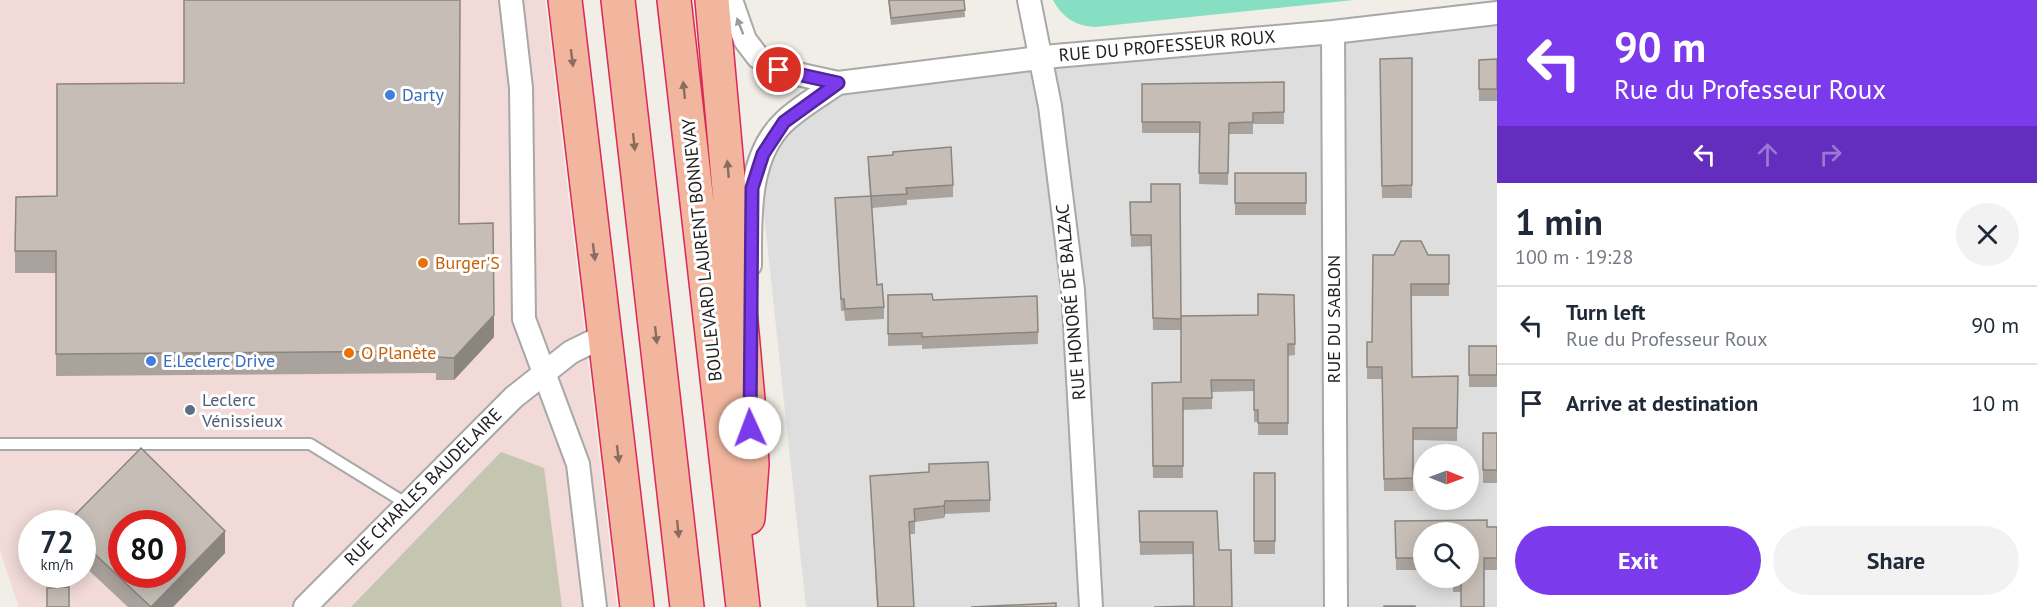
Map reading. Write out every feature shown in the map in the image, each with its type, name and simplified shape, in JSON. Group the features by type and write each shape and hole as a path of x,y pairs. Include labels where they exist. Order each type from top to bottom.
{"highway":[{"path":"565,0 637,607"},
{"path":"618,0 687,607"},
{"name":"BOULEVARD LAURENT BONNEVAY","path":"674,0 743,605"},
{"path":"712,0 752,464 743,605"}],"street":[{"path":"511,0 521,88 524,319 578,464 595,607"},
{"name":"RUE DU PROFESSEUR ROUX","path":"731,0 745,40 758,57 779,70 838,83 1041,57 1333,32 1497,13"},
{"name":"RUE HONORÉ DE BALZAC","path":"1029,0 1050,106 1073,290 1091,607"},
{"name":"RUE DU SABLON","path":"1333,32 1336,607"},
{"name":"RUE DU PROFESSEUR ROUX","path":"749,411 752,188 763,154 784,122 838,83"},
{"name":"RUE CHARLES BAUDELAIRE","path":"305,607 514,397 544,370 571,352 604,336"}],"lane":[{"path":"0,444 310,444 407,504"}],"shaded area":[{"path":"0,0 545,0 617,607 19,607 0,551"},
{"path":"1497,13 1497,607 806,607 763,205 763,154 838,83"},
{"path":"501,452 544,468 562,607 351,607"}],"green space":[{"path":"1053,0 1354,0 1095,27 1081,25 1070,20"}],"building":[{"path":"184,0 460,0 459,224 493,223 494,315 454,358 436,357 436,351 56,354 56,251 15,251 16,197 57,196 57,84 184,83"},
{"path":"889,0 964,0 965,10 891,18"},
{"path":"1412,58 1412,185 1382,186 1380,59"},
{"path":"1497,59 1497,89 1479,89 1479,60"},
{"path":"1284,82 1284,112 1253,113 1253,122 1229,123 1228,173 1199,173 1200,122 1142,122 1142,84"},
{"path":"951,147 953,185 906,188 907,194 871,196 868,157 893,155 893,152"},
{"path":"1235,173 1306,173 1306,203 1235,203"},
{"path":"1151,184 1180,184 1181,319 1153,318 1151,235 1131,235 1130,202 1151,202"},
{"path":"871,196 877,285 882,284 884,307 845,309 844,299 841,299 835,198"},
{"path":"1401,241 1421,241 1428,255 1449,255 1449,284 1411,284 1412,377 1458,376 1457,428 1413,428 1413,478 1384,479 1382,367 1367,367 1367,342 1372,342 1373,255 1394,255"},
{"path":"932,294 933,300 1037,296 1038,332 922,337 922,333 888,334 888,295"},
{"path":"1258,294 1294,295 1295,344 1288,344 1288,423 1258,423 1258,410 1254,410 1254,380 1211,380 1212,398 1183,398 1183,466 1153,466 1152,383 1181,382 1181,316 1258,315"},
{"path":"1469,346 1497,346 1497,375 1469,375"},
{"path":"1483,433 1497,433 1497,470 1483,470"},
{"path":"141,448 225,531 186,571 186,510 108,510 108,566 96,555 96,510 80,510"},
{"path":"988,462 990,500 945,501 944,506 914,509 915,521 909,522 914,607 878,607 870,476 929,472 929,464"},
{"path":"1254,473 1275,473 1275,541 1254,541"},
{"path":"1139,511 1217,511 1219,550 1231,550 1232,607 1154,607 1194,606 1193,542 1140,542"},
{"path":"1487,520 1487,527 1497,527 1497,558 1484,558 1484,607 1461,607 1461,588 1479,588 1479,522 1413,522 1413,558 1396,558 1395,521"},
{"path":"47,588 69,588 69,607 47,607"},
{"path":"131,588 170,588 151,607"},
{"path":"1056,603 1056,607 971,607"},
{"path":"1415,606 1415,607 1384,607"}],"place":[{"name":"Darty","path":"390,95"},
{"name":"Burger'S","path":"423,263"},
{"name":"O Planète","path":"349,353"},
{"name":"E.Leclerc Drive","path":"151,361"},
{"name":"Leclerc Vénissieux","path":"190,410"}],"route":[{"path":"750,428 752,188 763,154 784,122 838,83 779,70"}]}
